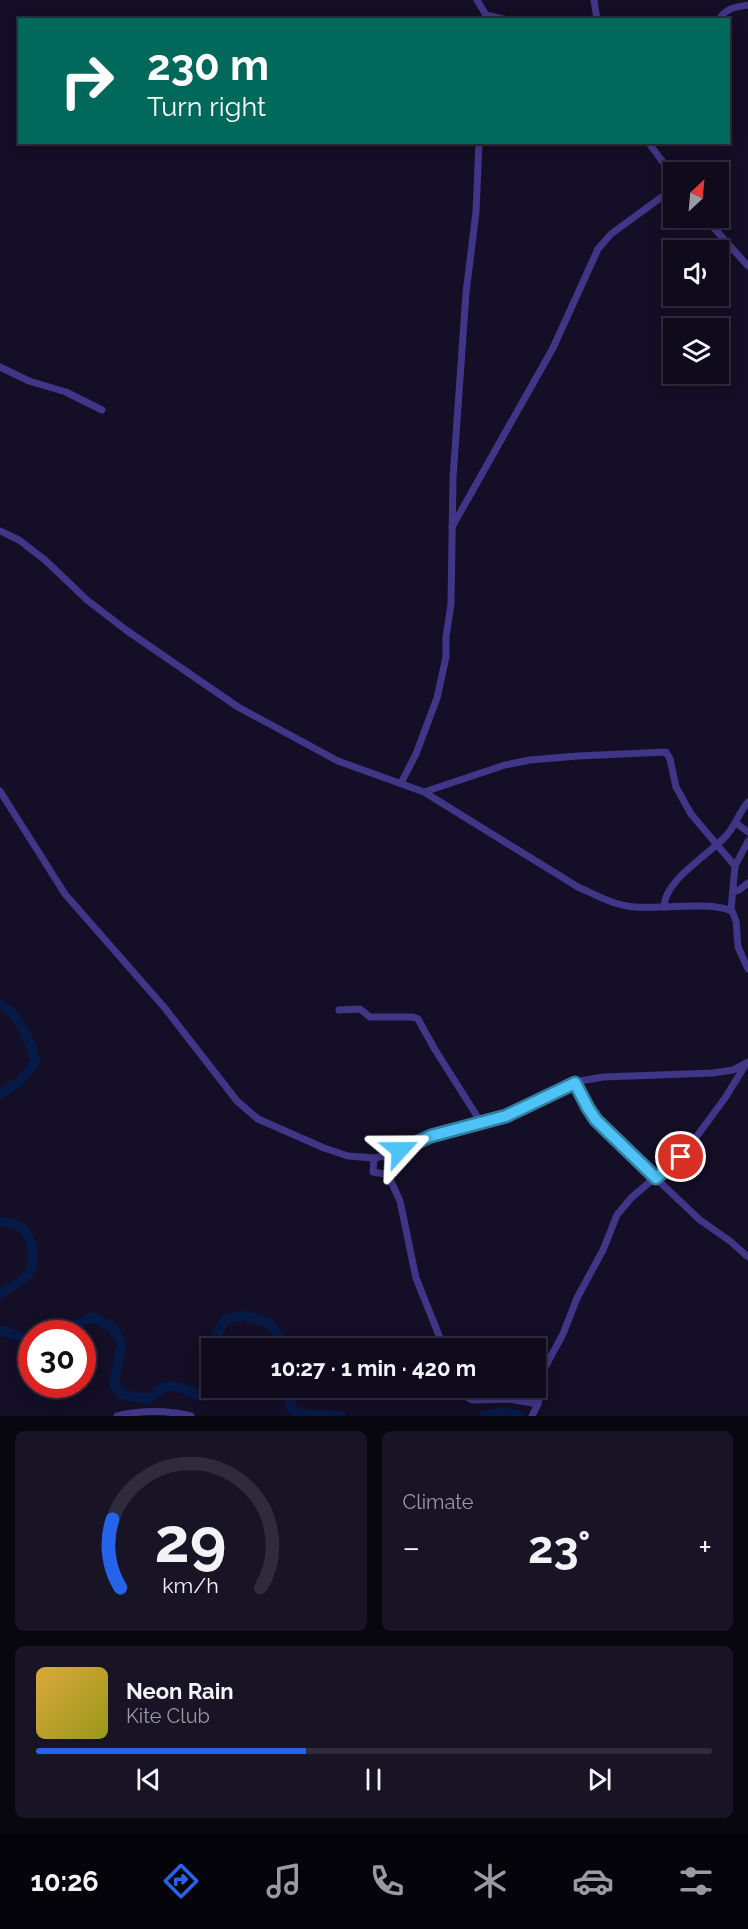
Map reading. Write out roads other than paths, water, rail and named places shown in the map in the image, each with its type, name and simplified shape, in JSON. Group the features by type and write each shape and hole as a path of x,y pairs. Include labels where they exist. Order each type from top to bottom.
{"street":[{"path":"594,0 597,18"},
{"path":"478,4 486,15 499,18"},
{"path":"720,18 729,9 748,4"},
{"path":"401,783 421,743 437,698 446,657 446,637 451,604 453,487 466,293 476,212 479,144"},
{"path":"649,144 663,162"},
{"path":"452,527 553,348 598,249 611,234 663,196"},
{"path":"714,228 748,266"},
{"path":"0,368 30,381 66,392 102,410"},
{"path":"0,531 19,540 45,560 87,600 126,630 238,707 338,761 424,792 578,887 632,907 731,910"},
{"path":"424,792 505,765 531,760 663,751 669,754 673,778 691,814 735,866"},
{"path":"0,791 65,894 164,1007 247,1111 270,1126 336,1153 374,1158 385,1156 447,1131 482,1124 513,1113 587,1079 713,1073 733,1070 747,1063"},
{"path":"664,907 666,895 677,879 726,836 748,802"},
{"path":"736,823 748,832"},
{"path":"748,841 735,866 731,910 736,918 738,947 748,969"},
{"path":"733,892 739,891 748,883"},
{"path":"339,1010 360,1009 372,1018 413,1017 418,1019 482,1124"},
{"path":"469,1398 473,1400 508,1399 535,1410 544,1369 563,1334 577,1298 599,1259 620,1209 686,1151 747,1063"},
{"path":"575,1083 596,1120 700,1220 748,1257"},
{"path":"374,1158 373,1172 389,1177 400,1201 416,1278 440,1338"},
{"path":"117,1416 139,1412 168,1412 191,1416"}],"waterway":[{"path":"0,1004 13,1014 23,1029 36,1062 20,1081 0,1094"},
{"path":"0,1222 23,1229 33,1251 31,1269 25,1277 0,1294"},
{"path":"215,1338 225,1320 244,1315 269,1323 281,1338"},
{"path":"86,1320 92,1317 113,1328 122,1344 114,1385 121,1394 148,1399 162,1388 174,1386 201,1397"},
{"path":"0,1330 18,1336"},
{"path":"292,1398 290,1407 300,1414 341,1416"},
{"path":"484,1416 503,1412 520,1416"}]}
